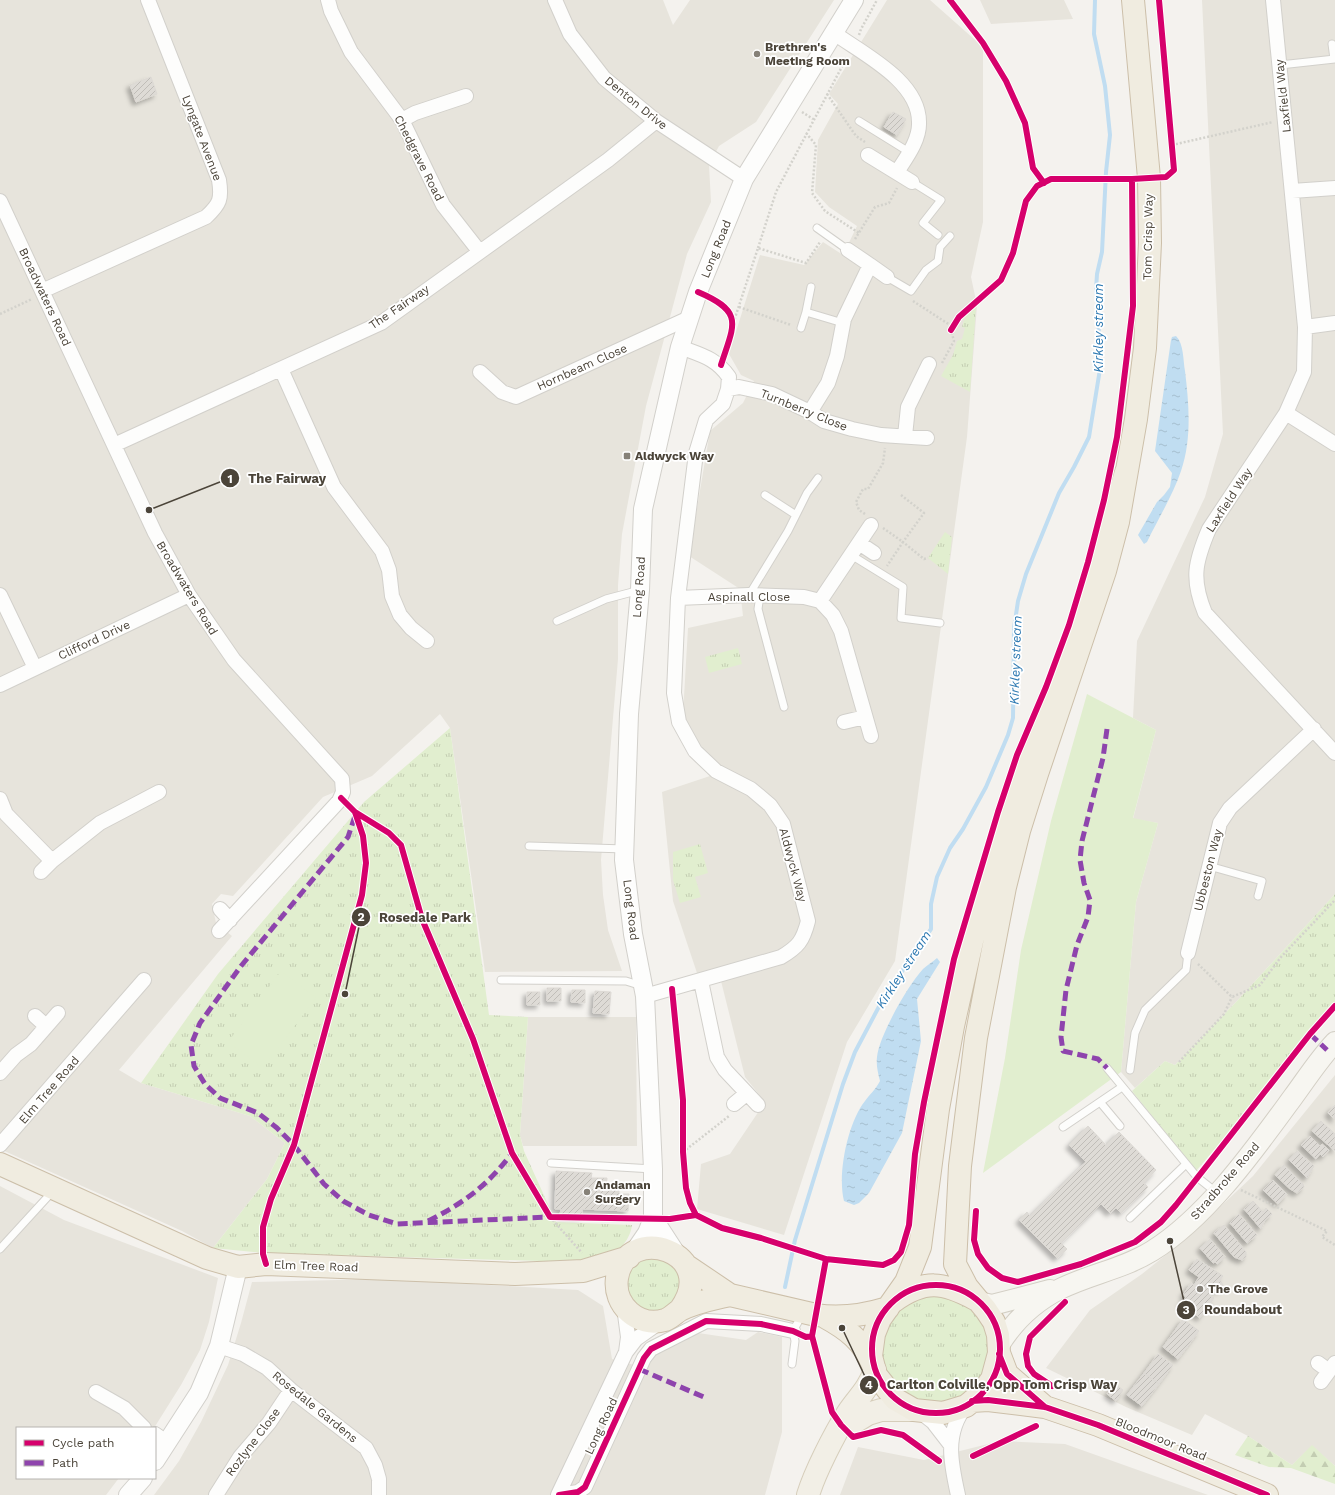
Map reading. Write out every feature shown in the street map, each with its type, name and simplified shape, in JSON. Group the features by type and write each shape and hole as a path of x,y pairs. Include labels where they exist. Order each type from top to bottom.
{"highway":[{"name":"Tom Crisp Way","path":"1126,472 1136,419 1145,348 1150,243 1149,178 1133,0"},
{"path":"1046,1406 1007,1374 999,1350 998,1335 994,1322 986,1310 966,1287 955,1264 960,1166 976,1038 989,963 1019,831 1105,571 1118,522 1126,472"},
{"path":"874,1368 871,1356 874,1334 880,1319 906,1282 920,1247 938,1109 953,1026 975,928 1024,771 1078,633 1126,472"},
{"name":"Elm Tree Road","path":"0,1164 207,1258 238,1267 266,1264 515,1274 583,1272 632,1255"},
{"path":"730,1295 703,1301 653,1322 642,1320 632,1315 622,1303 617,1288 617,1277 622,1266 632,1255 645,1248 656,1247 667,1249 730,1295 825,1317 863,1315 891,1305 909,1291 922,1286 937,1285 961,1291 977,1300"},
{"path":"672,1315 687,1301 691,1289 691,1277 682,1260"},
{"name":"Elm Tree Road","path":"583,1272 606,1284 622,1303"},
{"path":"825,1317 856,1337 868,1353 874,1368 894,1399 916,1410 943,1413 969,1404 988,1400 1046,1406"},
{"path":"969,1404 982,1393 992,1379 999,1350"},
{"name":"Bloodmoor Road","path":"1046,1406 1098,1425 1267,1495"}],"main road":[{"name":"Stradbroke Road","path":"999,1350 1006,1334 1023,1315 1060,1289 1134,1260 1152,1251 1192,1221 1270,1129 1332,1049"},
{"name":"Stradbroke Road","path":"977,1300 992,1305 1044,1291 1060,1289"},
{"path":"808,1495 840,1425 869,1386 874,1368"},
{"path":"840,1425 855,1422 868,1414 881,1410 916,1410"}],"street":[{"name":"Lyngate Avenue","path":"42,292 206,217 217,207 221,194 219,180 148,0"},
{"name":"Chedgrave Road","path":"328,0 331,11 351,52 402,120 443,205 479,251"},
{"name":"Denton Drive","path":"555,0 570,34 604,78 656,121 744,179"},
{"name":"Long Road","path":"632,1255 647,1233 653,1218 653,1169 644,991 633,934 624,860 629,714 640,590 643,509 680,347 689,318 744,179 854,0"},
{"name":"Laxfield Way","path":"1273,0 1305,326 1304,372 1286,413 1209,529 1199,557 1196,573 1197,593 1205,613 1335,753"},
{"path":"834,33 894,74 914,100 919,123 914,144 909,152 904,177 868,155"},
{"path":"402,120 415,113 466,96"},
{"name":"The Fairway","path":"114,445 380,323 608,160 656,121"},
{"path":"1292,191 1335,188"},
{"name":"Broadwaters Road","path":"0,200 154,533 189,595 234,660 342,779 343,792 339,801 230,920 219,930"},
{"path":"848,250 887,277"},
{"path":"810,412 828,383 837,356 843,323 856,290 870,265"},
{"name":"Hornbeam Close","path":"480,372 502,392 516,397 689,318"},
{"path":"1305,326 1335,323"},
{"path":"680,347 715,361 721,365 729,377 728,389"},
{"path":"904,436 908,407 929,364"},
{"path":"281,369 334,487 382,551 389,570 392,596 400,615 411,628 427,641"},
{"name":"Turnberry Close","path":"728,389 739,386 772,394 810,412 824,421 852,429 887,435 927,438"},
{"name":"Aldwyck Way","path":"644,991 701,981 781,957 794,949 804,937 808,921 783,824 770,805 751,789 716,771 695,751 679,722 674,693 678,598 696,453 706,420 723,404 728,389"},
{"path":"1286,413 1335,444"},
{"path":"871,736 841,631 833,615 820,601 874,523"},
{"path":"859,543 874,553"},
{"path":"0,595 35,668"},
{"name":"Clifford Drive","path":"0,685 189,595"},
{"name":"Aspinall Close","path":"678,598 755,595 804,597 820,601"},
{"path":"844,722 865,717"},
{"name":"Ubbeston Way","path":"1188,953 1220,823 1230,808 1314,729"},
{"path":"42,872 52,861 100,823 159,792"},
{"path":"0,799 3,816 52,861"},
{"path":"220,909 230,920"},
{"name":"Elm Tree Road","path":"0,1145 144,980"},
{"path":"701,981 717,1057 725,1070 752,1099 734,1104"},
{"path":"0,1073 16,1055 53,1022 35,1016"},
{"path":"653,1218 682,1260"},
{"path":"156,1458 162,1438 199,1393 219,1346 238,1267"},
{"name":"Long Road","path":"622,1303 628,1337 626,1352"},
{"name":"Long Road","path":"558,1495 626,1352 636,1339 648,1329 672,1315"},
{"name":"Long Road","path":"558,1495 578,1492 585,1487 644,1358 651,1348 706,1321 761,1324 793,1331"},
{"name":"Rosedale Gardens","path":"219,1346 244,1354 267,1368 291,1390 366,1448 375,1464 379,1478 380,1495"},
{"name":"Rozlyne Close","path":"216,1495 240,1457 269,1423 291,1390"},
{"path":"96,1392 124,1408 143,1427"},
{"path":"958,1495 950,1444 956,1420 969,1404"},
{"path":"916,1410 933,1422 950,1444"},
{"path":"128,1495 142,1479"}],"lane":[{"path":"1280,65 1334,59 1332,44"},
{"path":"859,121 909,152"},
{"path":"904,177 941,200 923,223 938,235"},
{"path":"816,228 848,250"},
{"path":"887,277 911,291 926,270 938,261 940,247 950,236"},
{"path":"801,328 812,287"},
{"path":"806,312 843,323"},
{"path":"784,707 755,595 807,493 818,478"},
{"path":"765,495 796,515"},
{"path":"851,555 903,587 901,618 940,623"},
{"path":"557,621 606,599 640,590"},
{"path":"529,846 625,849"},
{"path":"1209,866 1262,881 1258,896"},
{"path":"1130,1070 1134,1034 1145,1010 1186,970 1188,953"},
{"path":"501,980 626,980 644,991"},
{"path":"1107,1068 1197,1178 1222,1187"},
{"path":"1063,1127 1122,1087"},
{"path":"1100,1102 1120,1126"},
{"path":"551,1164 653,1169"},
{"path":"1130,1218 1186,1164"},
{"path":"0,1249 55,1190"},
{"path":"792,1364 795,1341 793,1331 803,1312"}],"path":[{"path":"732,328 776,192 858,39 861,29 877,0"},
{"path":"1172,138 1172,148 1285,119"},
{"path":"806,134 816,145 812,193 826,211 859,233"},
{"path":"848,250 874,207 889,203 904,177"},
{"path":"758,248 806,263 825,234"},
{"path":"0,314 42,292"},
{"path":"906,297 953,327"},
{"path":"739,307 801,328"},
{"path":"929,364 937,372 954,341 951,330"},
{"path":"887,435 883,463 868,489 863,489 856,502 859,510 874,523 903,542 924,559 928,558"},
{"path":"881,574 924,513 901,495"},
{"path":"1179,1062 1224,1014 1232,997 1260,985 1281,957 1335,900"},
{"path":"1188,953 1200,967 1232,997"},
{"path":"683,1152 752,1099"},
{"path":"1222,1187 1241,1190 1327,1231 1322,1237 1335,1245"},
{"path":"550,1217 582,1252 583,1272"}],"shaded area":[{"path":"0,0 663,0 673,25 690,0 834,0 756,122 719,146 709,165 711,202 687,254 646,406 622,534 618,585 618,659 601,860 603,895 608,930 622,971 485,972 450,728 440,714 372,776 323,797 233,896 221,894 212,904 216,923 232,936 119,1070 141,1083 250,1116 285,1143 267,1179 213,1248 182,1231 0,1149"},
{"path":"887,0 930,0 983,47 983,222 971,277 977,305 967,437 895,961 847,1042 784,1235 697,1209 701,1164 730,1154 765,1102 745,1077 719,973 699,979 673,901 662,792 725,771 700,749 683,714 688,628 743,616 740,589 689,556 710,431 743,403 754,381 741,375 729,354 760,255 804,265 823,242 843,255 857,226 829,207 815,192 818,140 838,104 829,94"},
{"path":"980,0 1064,0 1073,19 991,24"},
{"path":"1202,0 1335,0 1335,894 1237,1001 1175,1065 1165,1061 1135,1088 1121,1072 1136,902 1158,823 1133,819 1156,730 1133,718 1137,641 1205,497 1223,434"},
{"path":"528,1017 636,1017 637,1146 523,1146 520,1135"},
{"path":"1335,1075 1335,1466 1312,1446 1292,1465 1248,1436 1205,1414 1192,1435 1126,1407 1046,1368 1090,1310 1142,1274 1187,1238 1253,1176"},
{"path":"0,1186 64,1220 218,1278 209,1322 200,1350 181,1385 155,1427 16,1427 16,1479 118,1479 106,1495 0,1495"},
{"path":"380,1279 578,1290 603,1306 612,1359 645,1368 652,1356 698,1333 746,1340 758,1332 782,1337 782,1432 765,1495 154,1495 179,1461 201,1422 228,1365 252,1282"},
{"path":"1000,1441 1065,1444 1208,1495 840,1495 858,1447 924,1460"}],"green space":[{"path":"976,307 970,392 941,376 953,355 957,341 962,339 965,328 962,327 965,316"},
{"path":"945,532 952,537 948,574 928,558"},
{"path":"738,648 742,664 709,673 705,657"},
{"path":"1087,694 1156,730 1133,818 1158,823 1136,902 1121,1072 983,1173 1005,1058 1021,950 1051,821"},
{"path":"450,728 489,1015 528,1017 520,1135 524,1151 556,1222 632,1225 631,1231 621,1248 611,1256 599,1261 590,1262 263,1253 213,1248 267,1179 285,1143 250,1116 141,1083 218,974 364,802"},
{"path":"700,844 708,873 695,877 701,897 680,903 673,880 673,852"},
{"path":"1335,894 1335,1008 1196,1171 1132,1091 1165,1061 1175,1065 1237,1001"},
{"path":"281,971 316,998 263,1068 228,1042"},
{"path":"663,1257 681,1276 675,1303 666,1310 654,1312 646,1311 639,1308 629,1297 626,1289 627,1273 637,1260"},
{"path":"936,1295 957,1299 974,1311 986,1328 990,1349 986,1370 974,1387 957,1399 936,1403 915,1399 898,1387 886,1370 882,1349 886,1328 898,1311 915,1299"},
{"path":"1248,1436 1292,1465 1312,1445 1335,1466 1335,1484 1291,1468 1269,1467 1235,1455"}],"water":[{"path":"1176,336 1179,339 1182,348 1186,383 1189,421 1187,447 1181,471 1174,489 1147,542 1144,544 1138,535 1157,502 1170,487 1172,473 1155,451 1171,340 1172,337"},
{"path":"937,958 940,962 917,999 921,1041 902,1133 869,1193 859,1203 854,1205 844,1201 842,1190 843,1163 849,1135 859,1110 880,1081 877,1057 888,1024 902,998 917,977"}],"building":[{"path":"151,77 157,94 136,102 130,85"},
{"path":"893,112 906,119 897,135 884,127"},
{"path":"547,988 561,988 561,1001 547,1001"},
{"path":"572,990 585,990 585,1003 571,1002"},
{"path":"595,991 611,992 609,1014 593,1013"},
{"path":"527,992 540,992 540,1005 527,1005"},
{"path":"1335,1105 1335,1120 1328,1113"},
{"path":"1321,1121 1335,1134 1335,1151 1312,1131"},
{"path":"1088,1126 1106,1145 1119,1132 1156,1170 1144,1183 1148,1187 1121,1213 1116,1208 1110,1213 1101,1204 1061,1243 1067,1249 1057,1258 1019,1220 1027,1212 1030,1216 1086,1162 1069,1145"},
{"path":"1310,1136 1320,1146 1322,1144 1329,1150 1323,1157 1320,1154 1316,1159 1301,1145"},
{"path":"1297,1151 1314,1166 1307,1178 1289,1160"},
{"path":"1284,1165 1303,1184 1304,1187 1297,1193 1290,1189 1275,1175"},
{"name":"Andaman Surgery","path":"556,1171 592,1173 591,1178 607,1178 606,1189 619,1190 619,1194 629,1194 628,1211 582,1209 582,1216 560,1215 561,1209 555,1209"},
{"path":"1273,1180 1287,1194 1278,1204 1263,1190"},
{"path":"1253,1201 1263,1212 1266,1208 1272,1214 1265,1220 1261,1229 1244,1209"},
{"path":"1239,1214 1257,1235 1247,1243 1230,1223"},
{"path":"1224,1225 1246,1252 1246,1257 1242,1260 1234,1257 1214,1233"},
{"path":"1210,1239 1225,1257 1217,1264 1215,1262 1213,1263 1200,1248"},
{"name":"The Grove","path":"1197,1259 1223,1276 1220,1280 1223,1285 1219,1291 1214,1288 1209,1295 1214,1298 1200,1318 1181,1304 1186,1297 1183,1295 1191,1283 1194,1285 1199,1277 1189,1270"},
{"path":"1183,1319 1199,1331 1178,1359 1163,1347"},
{"path":"1158,1354 1173,1365 1159,1384 1144,1373"},
{"path":"1144,1373 1159,1384 1142,1406 1127,1395"},
{"path":"1115,1384 1123,1390 1116,1401 1107,1394"}],"waterway":[{"name":"Kirkley stream","path":"785,1287 795,1240 843,1084 855,1052 883,999 931,929 931,904 937,877 950,848 963,829 986,787 1008,735 1013,718 1014,628 1018,601 1026,574 1059,493 1089,437 1100,369 1096,290 1097,274 1102,252 1106,172 1110,135 1105,86 1094,34 1095,0"}],"marked path":[{"path":"1107,729 1103,758 1082,841 1080,860 1084,883 1090,900 1088,917 1077,945 1066,990 1061,1037 1063,1051 1098,1059 1107,1068"},
{"path":"355,816 348,837 241,966 200,1023 191,1045 194,1066 205,1084 220,1098 258,1113 277,1128 294,1145 324,1184 343,1201 369,1215 397,1224 550,1217"},
{"path":"1310,1034 1327,1050"},
{"path":"428,1221 464,1200 484,1184 494,1175 512,1153"},
{"path":"639,1369 706,1398"}],"cycle path":[{"path":"950,0 983,43 1006,81 1025,123 1033,168 1044,183"},
{"path":"341,798 355,812 389,833 401,845 422,919 473,1039 512,1153 550,1217 670,1219 696,1215 722,1228 761,1238 826,1259 883,1265 894,1260 901,1252 909,1225 915,1154 924,1102 954,959 998,812 1017,755 1046,687 1069,625 1088,562 1104,500 1117,437 1133,306 1132,179 1166,177 1174,170 1159,0"},
{"path":"951,330 959,317 1001,280 1013,253 1026,201 1037,186 1051,179 1132,179"},
{"path":"698,292 713,299 723,306 729,313 732,321 730,339 721,365"},
{"path":"266,1264 263,1254 263,1227 271,1199 294,1145 362,895 366,863 363,836 355,812"},
{"path":"672,989 683,1100 683,1152 686,1188 690,1203 696,1215"},
{"path":"976,1211 974,1240 978,1254 988,1268 1002,1278 1018,1282 1081,1264 1135,1242 1161,1222 1176,1205 1310,1034 1335,1006"},
{"path":"826,1259 812,1336 832,1412 841,1425 853,1437 881,1430 903,1435 939,1461"},
{"path":"936,1285 960,1290 981,1304 995,1325 1000,1349 995,1373 981,1394 960,1408 936,1413 912,1408 891,1394 877,1373 872,1349 877,1325 891,1304 912,1290 936,1285"},
{"path":"1052,1386 1034,1374 1028,1366 1026,1354 1030,1337 1065,1302"},
{"path":"559,1495 578,1492 585,1487 644,1358 651,1349 706,1321 761,1324 793,1331 806,1337 812,1336"},
{"path":"999,1354 1007,1374 1045,1407"},
{"path":"972,1401 988,1400 1045,1407 1098,1425 1267,1495"},
{"path":"973,1456 1036,1426"}],"place":[{"name":"Brethren's Meeting Room","path":"757,54"},
{"name":"Aldwyck Way","path":"627,456"},
{"name":"The Fairway","path":"149,510"},
{"name":"Rosedale Park","path":"345,994"},
{"name":"Andaman Surgery","path":"587,1192"},
{"name":"Roundabout","path":"1170,1241"},
{"name":"The Grove","path":"1200,1289"},
{"name":"Carlton Colville, Opp Tom Crisp Way","path":"842,1328"}]}
